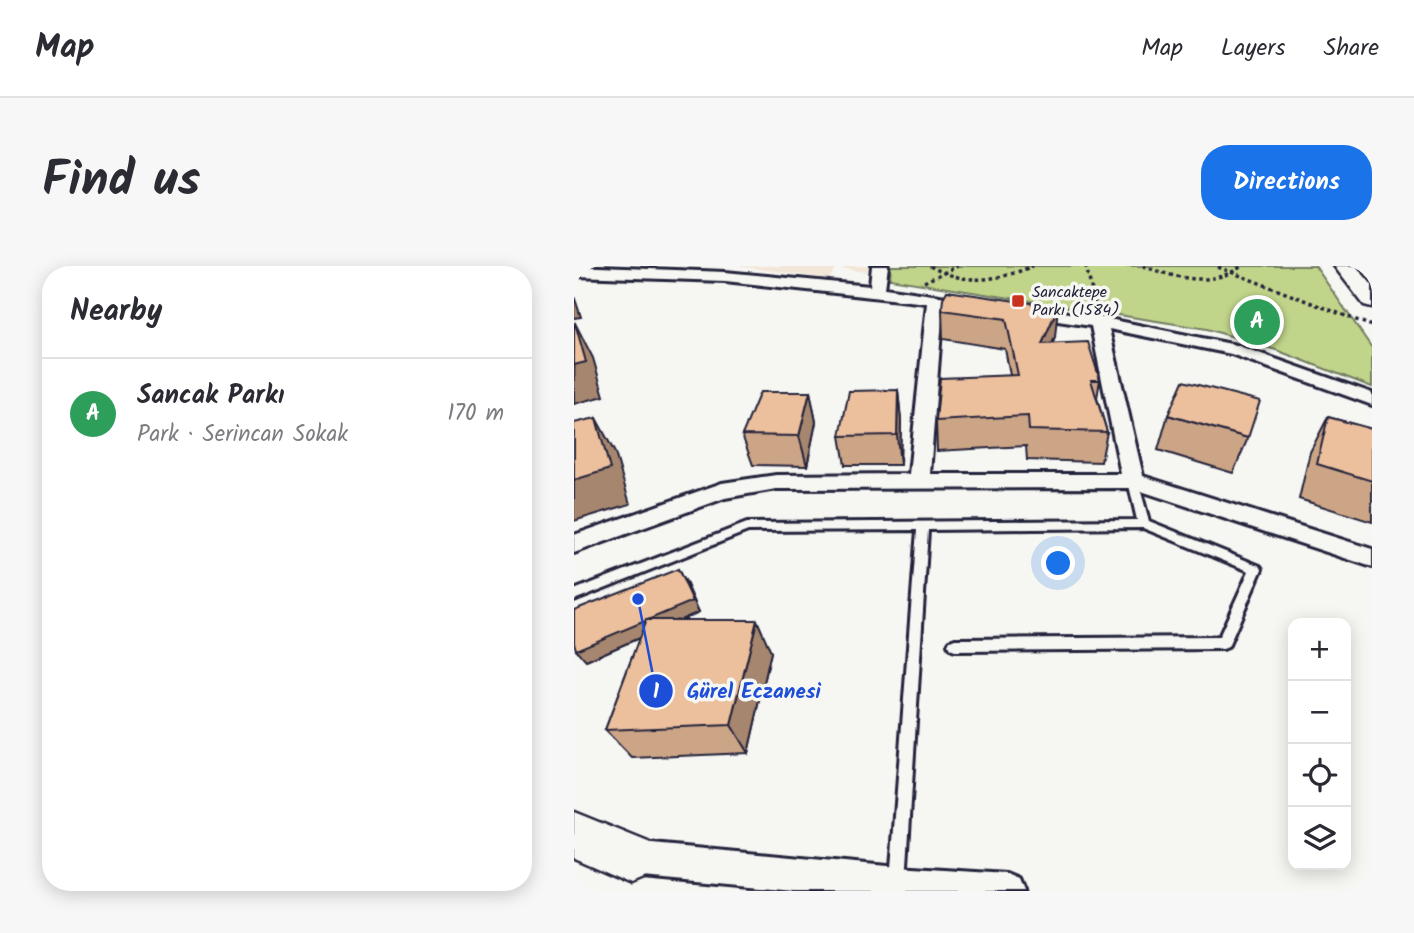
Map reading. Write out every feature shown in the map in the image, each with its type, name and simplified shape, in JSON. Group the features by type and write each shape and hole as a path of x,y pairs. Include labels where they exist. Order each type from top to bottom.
{"street":[{"path":"877,291 880,266"},
{"path":"1345,266 1372,300"},
{"path":"574,271 736,275 877,291 1099,322 1236,350 1372,399"},
{"path":"919,482 935,299"},
{"path":"1099,322 1133,481"},
{"path":"574,544 722,491 776,482 1133,481 1372,558"},
{"path":"574,835 631,859 898,884 1007,891"}],"lane":[{"path":"1133,481 1144,524"},
{"path":"574,595 747,527 1144,524 1256,569 1223,643 955,645"},
{"path":"898,884 923,526"}],"path":[{"path":"930,266 953,278 994,281 1033,266"},
{"path":"898,294 958,266"},
{"path":"1086,266 1099,322"},
{"path":"1143,266 1178,277 1198,279 1222,278 1242,266"},
{"path":"1218,267 1372,326"}],"shaded area":[{"path":"738,266 868,266 867,272 837,268 829,279"}],"green space":[{"path":"891,266 1315,266 1372,348 1372,387 1276,350 1207,329 890,279"}],"building":[{"path":"947,291 1058,307 1042,344 1088,342 1100,380 1091,380 1107,432 1029,430 1028,416 936,421 940,378 1018,375 1006,319 942,310"},
{"path":"574,324 586,362 574,365"},
{"path":"1183,381 1260,401 1248,438 1168,415"},
{"path":"898,390 897,435 840,436 849,391"},
{"path":"760,392 810,392 799,436 742,435"},
{"path":"1328,417 1372,429 1372,481 1317,464"},
{"path":"596,418 610,469 574,480 574,423"},
{"path":"678,569 693,601 576,650 574,610"},
{"path":"646,620 757,620 731,725 605,730"}],"place":[{"name":"Sancaktepe Parkı (1584)","path":"1018,301"},
{"name":"Sancak Parkı","path":"1257,322"},
{"name":"Gürel Eczanesi","path":"638,599"}]}
